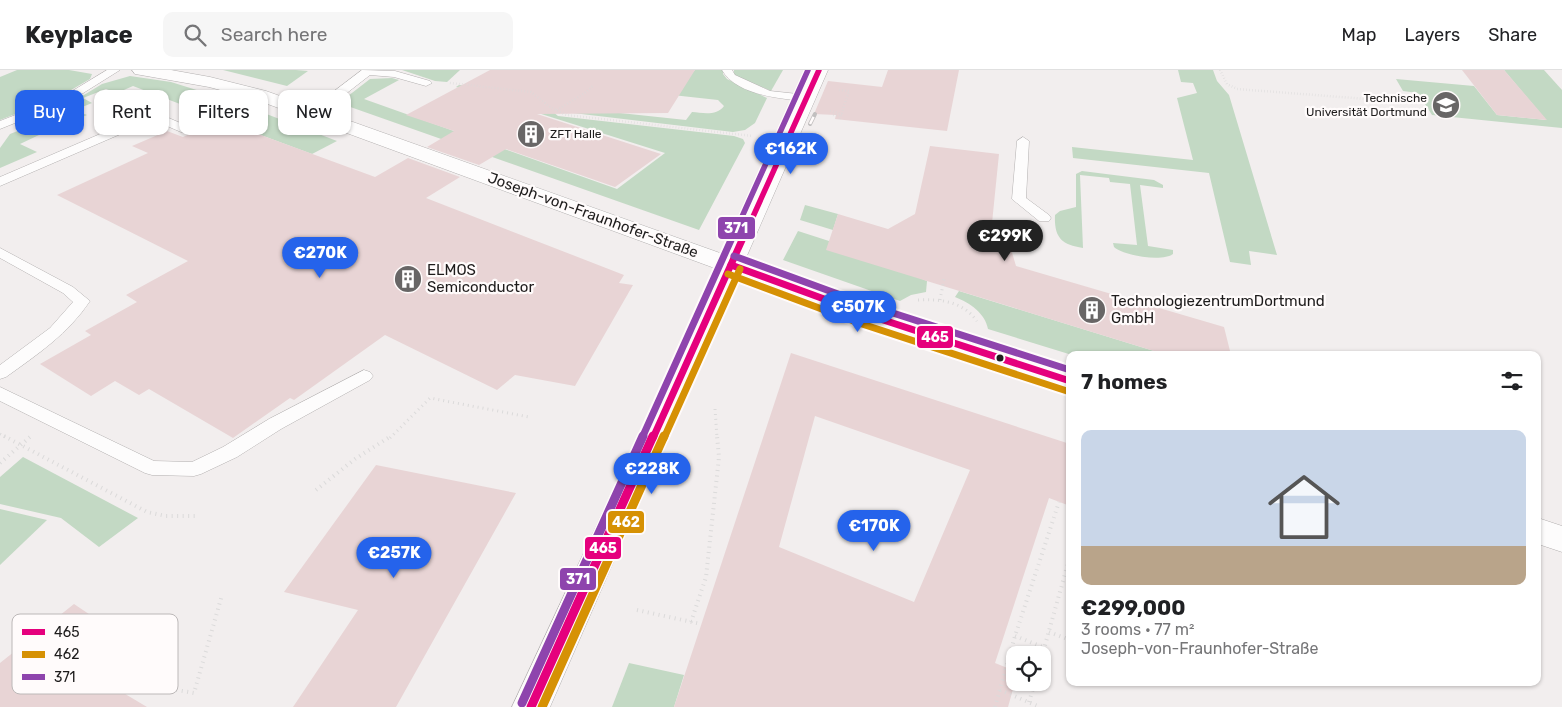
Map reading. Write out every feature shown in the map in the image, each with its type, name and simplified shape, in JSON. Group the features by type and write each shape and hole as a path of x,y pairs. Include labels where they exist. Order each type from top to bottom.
{"street":[{"name":"Joseph-von-Fraunhofer-Straße","path":"141,70 174,72 241,90"},
{"path":"531,707 819,70"},
{"name":"Joseph-von-Fraunhofer-Straße","path":"351,128 865,314 1066,380"},
{"path":"1541,532 1562,538"}],"lane":[{"path":"0,125 68,98 115,70"},
{"path":"728,70 731,77 768,94 807,98"},
{"path":"343,90 368,71 395,74 426,83"},
{"path":"0,182 153,116 179,127"},
{"path":"1023,141 1019,199 1044,218"},
{"path":"0,252 68,290 82,302 74,316 52,336 0,373"},
{"path":"0,393 152,468 194,469 230,452 275,424 364,376"}],"path":[{"path":"1220,70 1227,84 1237,89 1405,102"},
{"path":"426,83 439,82 531,92 566,115 753,136"},
{"path":"557,110 585,93 594,85"},
{"path":"828,111 842,113 839,121 841,116 848,96"},
{"path":"833,115 841,116"},
{"path":"940,300 944,279"},
{"path":"915,300 947,300 962,307 976,318 979,325"},
{"path":"316,490 355,459 389,438 430,398 529,417"},
{"path":"691,622 706,577 719,457 715,409"},
{"path":"0,463 51,418"},
{"path":"0,434 146,512 166,516 196,516"},
{"path":"995,707 1015,636 1059,502"},
{"path":"1046,646 1066,570"},
{"path":"178,690 194,693 222,595"},
{"path":"637,610 701,624"},
{"path":"1049,632 1066,638"},
{"path":"1015,636 1040,646"},
{"path":"1000,690 1040,707"},
{"path":"1030,702 1033,691"}],"green space":[{"path":"17,70 69,70 92,74 90,79 71,90 15,90 15,114 0,120 0,77"},
{"path":"223,70 296,70 308,71 287,86"},
{"path":"402,70 460,70 447,82 435,81"},
{"path":"695,70 723,70 723,74 727,79 767,98 755,123 745,130 733,132 573,113 620,113 686,120 692,112 710,113 718,111 724,106 718,100 645,92 689,76"},
{"path":"734,70 783,70 771,91 734,75"},
{"path":"1178,70 1213,70 1217,81 1229,95 1277,255 1249,251 1251,265 1230,262 1209,173 1073,158 1072,147 1193,160 1177,98 1197,93 1193,83 1181,82"},
{"path":"1504,70 1544,70 1562,90 1562,128 1432,115 1418,93 1403,91 1396,79 1474,86 1497,115 1546,120"},
{"path":"130,76 171,82 197,90 179,90 179,104 169,100 169,90 143,90 133,86 124,90 94,90 94,94 84,98 84,95 102,84"},
{"path":"392,78 399,80 364,99 617,189 665,153 456,87 459,85 530,93 558,116 734,136 743,139 745,143 699,230 351,107 351,94 370,79"},
{"path":"84,99 92,103 84,106"},
{"path":"268,115 278,118 278,135 321,135 337,141 312,154 261,135 268,135"},
{"path":"15,132 15,135 39,135 20,144 37,152 0,168 0,148 10,134"},
{"path":"1082,171 1154,180 1163,185 1163,188 1140,185 1148,246 1173,250 1173,254 1161,258 1144,257 1126,253 1114,247 1113,243 1137,245 1130,184 1110,182 1109,178 1080,175 1083,248 1069,245 1060,239 1056,229 1055,215 1060,211 1076,207 1076,174"},
{"path":"805,205 838,214 833,230 800,220"},
{"path":"798,231 829,241 927,281 926,292 911,295 900,301 783,260"},
{"path":"959,291 1154,351 1066,351 1066,353 988,329 984,318 976,309 955,297"},
{"path":"23,457 138,518 99,547 61,518 0,504 0,477"},
{"path":"0,509 47,520 0,565"},
{"path":"629,663 684,675 674,707 612,707"}],"building":[{"path":"490,70 695,70 668,113 537,114 661,154 615,187 506,149 479,165 427,147 454,131 406,115"},
{"path":"888,70 959,70 947,131 835,119 836,115 814,114 828,81 882,87"},
{"path":"1462,70 1504,70 1547,120 1497,115"},
{"name":"ELMOS Semiconductor","path":"169,132 183,137 187,135 261,135 375,177 408,158 460,177 426,198 624,275 619,283 633,285 575,386 515,375 497,390 385,335 294,400 290,398 233,438 149,389 139,395 115,381 91,396 40,364 91,335 85,331 137,302 126,295 188,261 57,195 148,153 132,146 158,135 169,135"},
{"path":"930,146 999,154 992,223 1008,239 1016,266 1224,327 1230,351 1154,351 826,250 838,214 888,229 915,214"},
{"path":"791,353 1066,443 1066,504 1049,498 995,663 1006,667 1006,691 1012,691 1008,707 674,707","holes":["815,416 970,470 914,602 779,547"]},
{"path":"376,465 516,493 396,707 293,707 358,610 284,592"},
{"path":"74,604 89,614 61,614"},
{"path":"12,653 12,694 125,694 147,707 0,707 0,663"}],"railway":[{"path":"810,124 815,114"}],"transit line":[{"name":"371","path":"522,703 808,70"},
{"name":"465","path":"531,707 819,70"},
{"name":"371","path":"734,256 868,305 1066,369"},
{"name":"465","path":"731,265 865,314 1066,380"},
{"name":"462","path":"542,707 740,269"},
{"name":"462","path":"728,274 862,324 1066,391"}],"place":[{"name":"Technische Universität Dortmund","path":"1446,105"},
{"name":"ZFT Halle","path":"531,134"},
{"name":"ELMOS Semiconductor","path":"408,279"},
{"name":"TechnologiezentrumDortmund GmbH","path":"1092,310"}]}
